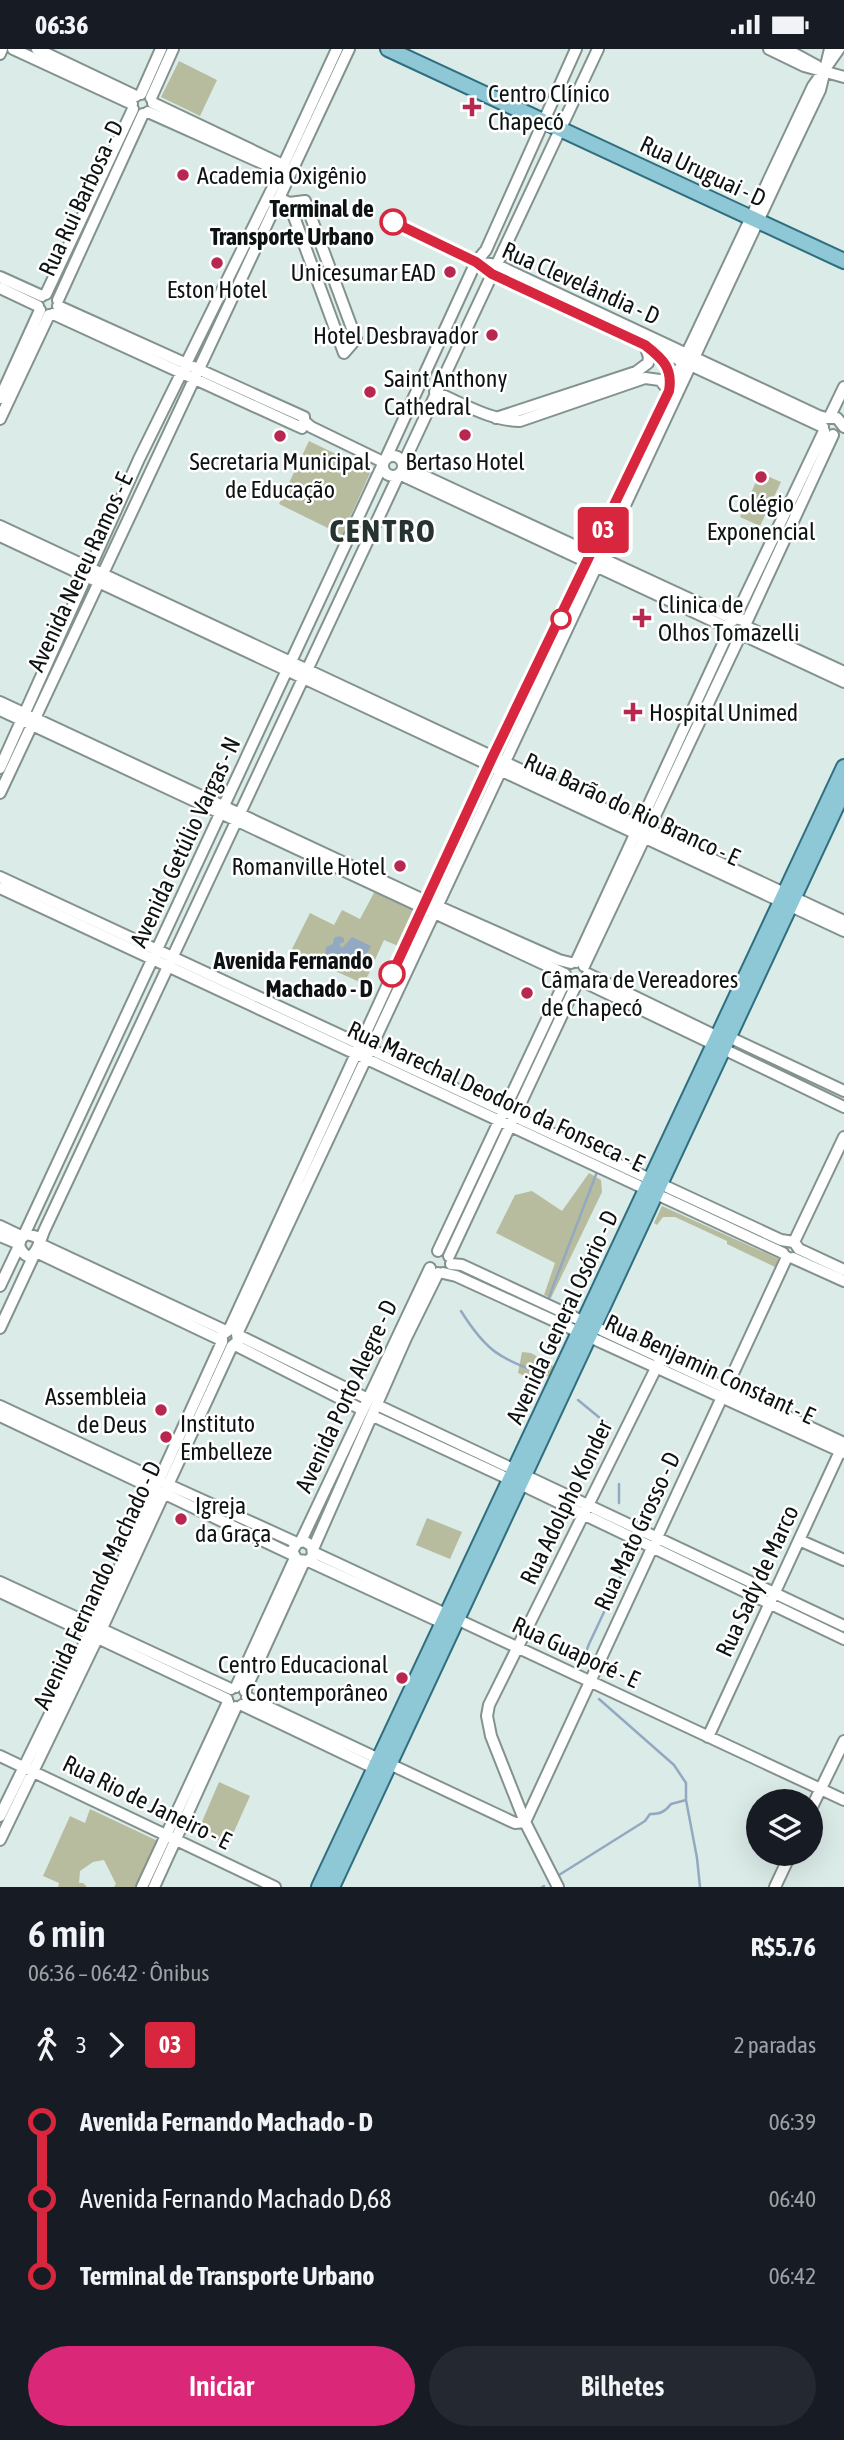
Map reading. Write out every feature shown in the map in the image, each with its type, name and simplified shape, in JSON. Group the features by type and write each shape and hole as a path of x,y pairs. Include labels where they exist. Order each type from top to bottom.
{"main road":[{"path":"388,49 545,117"},
{"path":"409,49 545,117"},
{"name":"Rua Uruguai - D","path":"545,117 756,216 844,261"},
{"name":"Rua Uruguai - D","path":"756,216 844,252"},
{"name":"Avenida General Osório - D","path":"788,900 844,767"},
{"name":"Avenida General Osório - D","path":"320,1887 450,1622 788,900 844,790"},
{"name":"Avenida General Osório - D","path":"332,1887 381,1763"}],"street":[{"path":"0,54 2,49"},
{"path":"13,49 79,74 284,170"},
{"path":"37,49 79,74"},
{"name":"Rua Rui Barbosa - D","path":"142,104 162,49"},
{"name":"Rua Rui Barbosa - D","path":"48,305 142,104 173,49"},
{"path":"284,170 337,49"},
{"path":"284,170 349,49"},
{"name":"Avenida Getúlio Vargas - N","path":"0,1286 476,262 486,250 576,49"},
{"name":"Avenida Getúlio Vargas - N","path":"0,1328 435,392 598,49"},
{"path":"824,71 830,49"},
{"path":"594,560 791,142 813,86 839,49"},
{"path":"778,50 804,66 844,77"},
{"path":"824,71 844,83"},
{"name":"Avenida Nereu Ramos - E","path":"0,768 100,578 196,374 284,200 284,170"},
{"name":"Avenida Nereu Ramos - E","path":"0,793 88,570 139,459 284,170"},
{"path":"284,200 305,201 356,339 344,353 337,340 284,200"},
{"name":"Rua Clevelândia - D","path":"476,262 835,426"},
{"name":"Rua Clevelândia - D","path":"494,270 645,345 689,360"},
{"path":"0,277 7,288 196,374 304,417 304,421 317,431 384,462"},
{"path":"0,398 48,305"},
{"path":"0,419 48,305"},
{"path":"637,375 648,363 645,345"},
{"path":"645,345 666,362 670,375 669,391"},
{"path":"594,560 669,391 689,360"},
{"path":"435,392 496,418 637,375 657,378 664,382 669,391"},
{"path":"835,426 844,387"},
{"name":"Avenida Porto Alegre - D","path":"697,717 731,624 835,426"},
{"name":"Avenida Porto Alegre - D","path":"442,1267 429,1258 438,1251 508,1119 580,972 697,717 744,630 835,426"},
{"path":"384,462 396,456 401,469 731,624"},
{"path":"384,462 384,472 390,476 401,469"},
{"path":"0,526 88,570"},
{"path":"0,536 61,565 88,570"},
{"name":"Avenida Fernando Machado - D","path":"230,1338 357,1049 429,907 594,560"},
{"name":"Rua Barão do Rio Branco - E","path":"88,570 100,578 788,900 844,931"},
{"path":"731,624 740,618 744,630 844,682"},
{"path":"731,624 733,636 744,630"},
{"path":"744,630 844,672"},
{"path":"0,702 28,719 454,919 565,977 580,972"},
{"path":"0,711 28,719"},
{"path":"0,877 156,955"},
{"path":"0,887 156,955"},
{"name":"Rua Barão do Rio Branco - E","path":"788,900 844,921"},
{"name":"Avenida Fernando Machado - D","path":"0,1840 28,1769 95,1632 160,1486 369,1054 429,907"},
{"path":"454,919 559,960 787,1080 844,1107"},
{"name":"Rua Marechal Deodoro da Fonseca - E","path":"156,955 727,1221 844,1270"},
{"name":"Avenida Porto Alegre - D","path":"304,1556 293,1548 299,1542 442,1267 508,1119 568,966 580,972"},
{"path":"721,1043 793,1067 844,1091"},
{"path":"787,1080 793,1067"},
{"name":"Rua Mato Grosso - D","path":"525,1822 844,1137"},
{"path":"0,1226 21,1241 25,1254 38,1248"},
{"path":"0,1236 21,1241 34,1235 38,1248 518,1477 585,1510 652,1549 769,1604 827,1625 844,1626"},
{"name":"Rua Marechal Deodoro da Fonseca - E","path":"791,1250 844,1281"},
{"name":"Rua Benjamin Constant - E","path":"438,1251 442,1267 456,1276 587,1329 843,1448"},
{"name":"Rua Adolpho Konder","path":"558,1887 525,1822 491,1736 489,1705 659,1362"},
{"name":"Rua Guaporé - E","path":"0,1406 304,1556 450,1622 517,1648 821,1789"},
{"name":"Avenida Porto Alegre - D","path":"142,1887 171,1837 304,1556 370,1407"},
{"name":"Rua Guaporé - E","path":"0,1416 160,1486 299,1542 310,1543 304,1556"},
{"name":"Rua Sady de Marco","path":"708,1737 843,1448"},
{"path":"585,1510 657,1538 774,1593 827,1625 844,1639"},
{"path":"799,1540 844,1560"},
{"path":"0,1582 95,1632"},
{"path":"0,1593 95,1632 515,1823 525,1822"},
{"path":"821,1789 844,1741"},
{"name":"Rua Rio de Janeiro - E","path":"0,1756 275,1887"},
{"name":"Avenida Fernando Machado - D","path":"0,1816 28,1769"},
{"name":"Rua Guaporé - E","path":"823,1790 844,1800"},
{"name":"Avenida Porto Alegre - D","path":"154,1887 171,1837"},
{"path":"775,1887 785,1866"}],"green space":[{"path":"179,61 217,80 200,116 161,97"},
{"path":"309,441 371,471 342,535 279,504"},
{"path":"760,473 781,482 760,526 740,517"},
{"path":"375,891 415,910 398,946 384,940 364,984 291,951 310,913 334,925 342,910 360,919"},
{"path":"589,1173 601,1180 602,1192 551,1298 544,1295 555,1263 496,1233 515,1195 532,1191 562,1211"},
{"path":"662,1206 779,1259 775,1267 675,1217 663,1217 657,1225 654,1223"},
{"path":"522,1352 531,1353 555,1367 550,1376 532,1380 518,1373"},
{"path":"427,1518 462,1532 450,1559 416,1545"},
{"path":"219,1782 250,1796 228,1845 198,1831"},
{"path":"90,1809 160,1842 139,1887 114,1887 116,1884 104,1860 93,1862 80,1871 79,1883 87,1887 58,1887 59,1883 43,1876 70,1816 85,1823"}],"water":[{"path":"352,937 371,946 358,970 328,960 325,956 326,947 333,944 334,938 344,938 344,942 339,944 342,948"}],"waterway":[{"path":"549,1297 597,1172"},
{"path":"461,1311 478,1336 495,1352 543,1374"},
{"path":"578,1400 612,1428"},
{"path":"619,1484 619,1503"},
{"path":"581,1665 627,1563 627,1547"},
{"path":"599,1699 674,1765 686,1783 686,1800 700,1887"},
{"path":"559,1875 645,1821 650,1814 657,1814 671,1804 686,1800"}],"bus line":[{"name":"03","path":"392,974 492,758 669,391 671,381 666,362 645,345 492,274 476,262 393,222"}],"place":[{"name":"Centro Clínico Chapecó","path":"472,107"},
{"name":"Academia Oxigênio","path":"183,175"},
{"name":"Terminal de Transporte Urbano","path":"393,222"},
{"name":"Eston Hotel","path":"217,263"},
{"name":"Unicesumar EAD","path":"450,272"},
{"name":"Hotel Desbravador","path":"492,335"},
{"name":"Saint Anthony Cathedral","path":"370,392"},
{"name":"Bertaso Hotel","path":"465,435"},
{"name":"Secretaria Municipal de Educação","path":"280,436"},
{"name":"Colégio Exponencial","path":"761,477"},
{"name":"Clinica de Olhos Tomazelli","path":"642,618"},
{"name":"Hospital Unimed","path":"633,712"},
{"name":"Romanville Hotel","path":"400,866"},
{"name":"Avenida Fernando Machado - D","path":"392,974"},
{"name":"Câmara de Vereadores de Chapecó","path":"527,993"},
{"name":"Assembleia de Deus","path":"161,1410"},
{"name":"Instituto Embelleze","path":"166,1437"},
{"name":"Igreja da Graça","path":"181,1519"},
{"name":"Centro Educacional Contemporâneo","path":"402,1678"}],"district":[{"name":"CENTRO","path":"383,530"}]}
